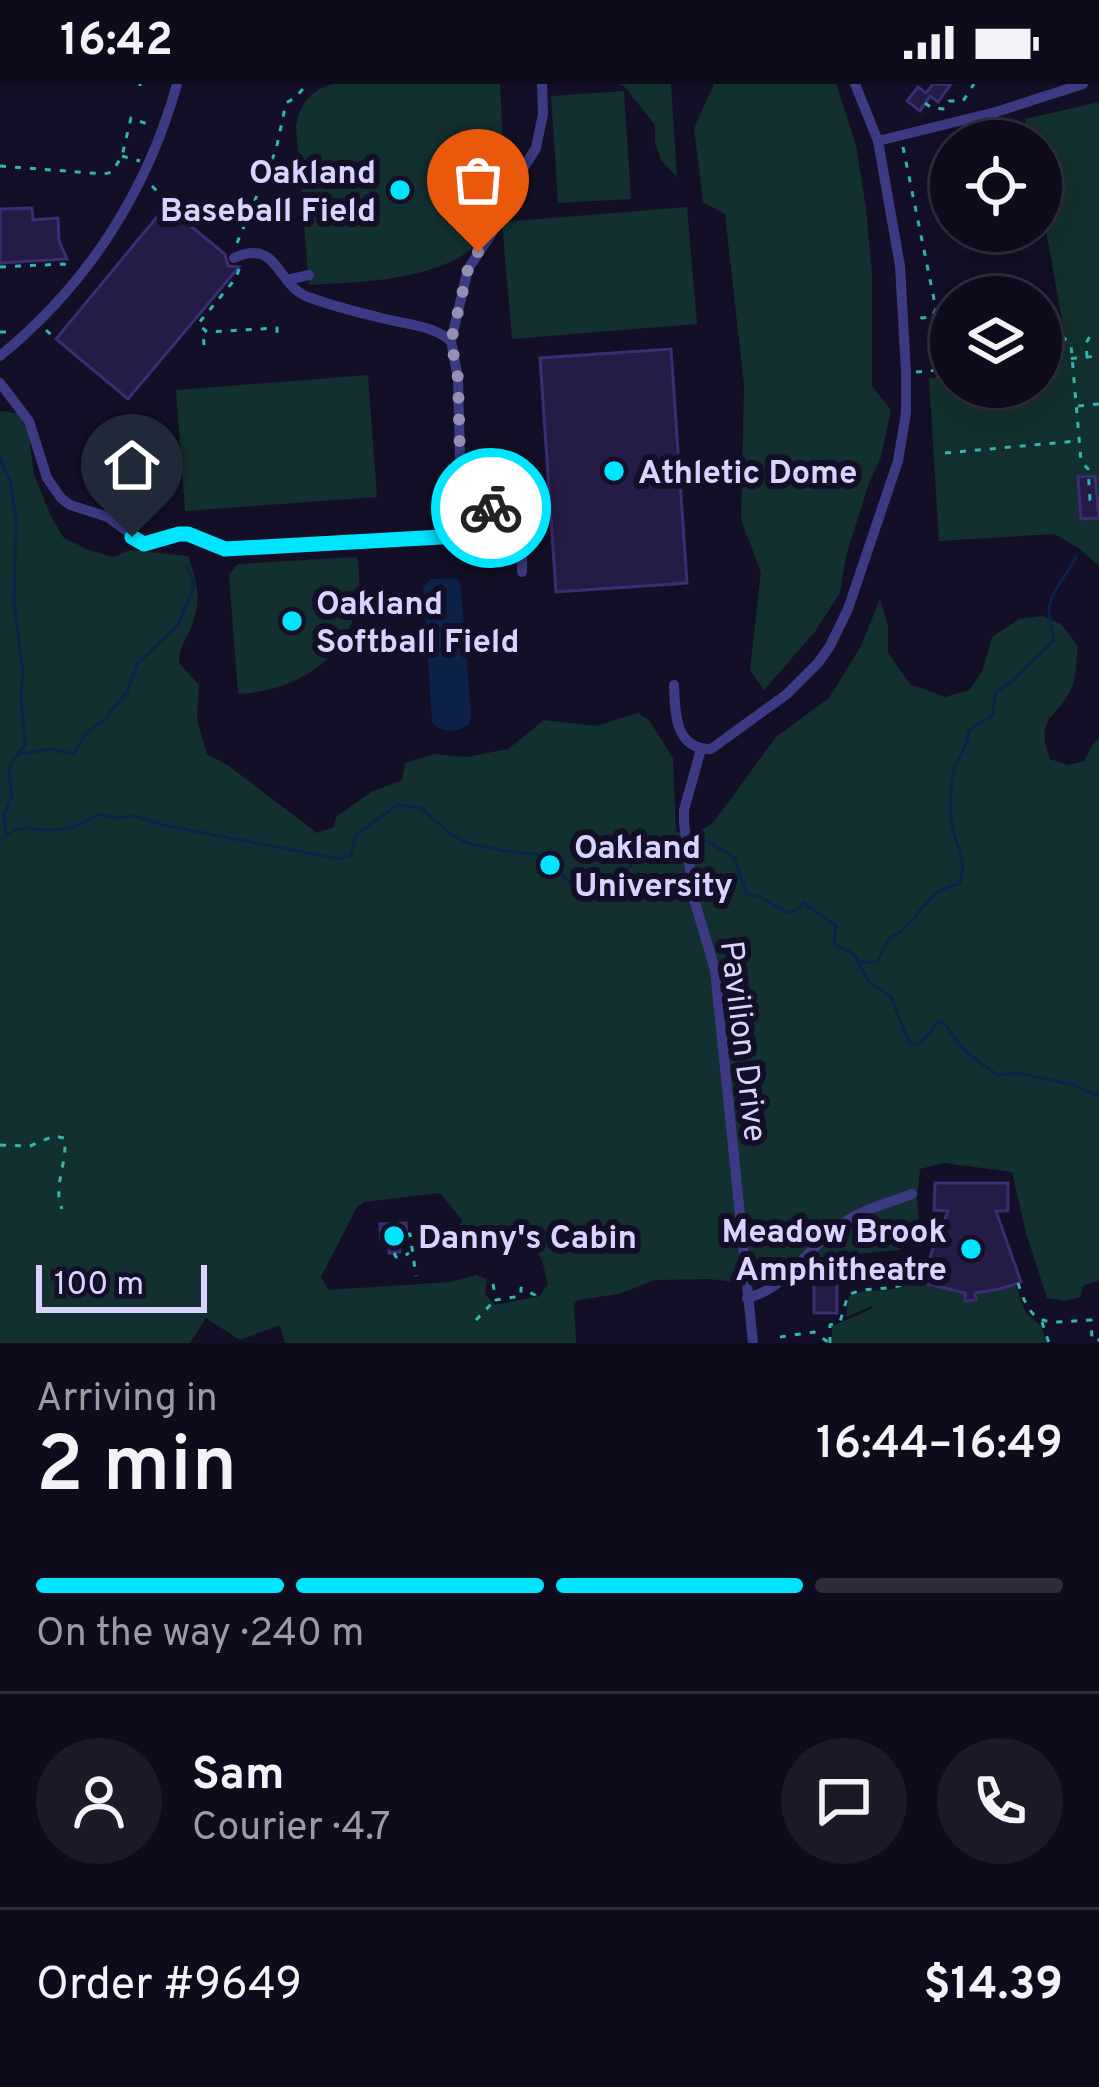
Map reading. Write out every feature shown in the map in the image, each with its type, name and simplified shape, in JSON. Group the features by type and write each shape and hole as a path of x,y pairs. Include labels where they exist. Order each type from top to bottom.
{"street":[{"path":"0,356 57,303 113,230 154,154 177,84"},
{"path":"522,572 522,551 463,471 456,356 451,341 468,269 536,148 543,114 542,84"},
{"path":"674,685 680,732 701,749 722,744 787,694 818,663 841,628 892,483 906,413 900,266 878,140 855,84"},
{"path":"878,140 996,112 1083,84"},
{"path":"234,258 250,251 261,254 303,295 435,331 451,341"},
{"path":"287,280 309,275"},
{"path":"0,383 29,421 47,478 61,498 116,521 144,544 179,534 197,536 225,549 508,530"},
{"name":"Pavilion Drive","path":"701,749 684,810 685,827 694,899 716,970 752,1343"},
{"path":"747,1298 762,1294 830,1232 862,1210 912,1194"}],"path":[{"path":"208,332 198,324 236,278 239,235 278,145 284,106 307,84"},
{"path":"925,103 945,109 949,101 963,100 974,84"},
{"path":"0,166 104,174 112,172 122,156 131,118 148,122 152,132"},
{"path":"902,146 936,309 932,316 922,318 913,312"},
{"path":"122,156 142,162"},
{"path":"150,184 172,211"},
{"path":"0,267 68,267"},
{"path":"204,345 203,332 277,328 278,340"},
{"path":"45,329 56,339"},
{"path":"1087,357 1086,344 1093,331"},
{"path":"0,332 8,332"},
{"path":"1062,336 1071,345 1081,461 1088,470 1090,500 1099,500"},
{"path":"1071,345 1086,344"},
{"path":"1062,360 1099,356"},
{"path":"914,372 930,371"},
{"path":"1076,406 1099,404"},
{"path":"945,452 1079,441"},
{"path":"0,1145 31,1146 54,1136 64,1138 58,1196 62,1209"},
{"path":"407,1234 416,1276"},
{"path":"394,1253 400,1258 410,1252"},
{"path":"830,1343 830,1325 840,1322 848,1295 921,1278"},
{"path":"1018,1283 1029,1312 1042,1320 1091,1321 1092,1340 1099,1340"},
{"path":"493,1284 496,1300"},
{"path":"476,1320 496,1300 521,1296 521,1288 535,1295 537,1302"},
{"path":"1042,1320 1049,1343"},
{"path":"780,1337 814,1332 830,1343"}],"green space":[{"name":"Oakland Baseball Field","path":"332,84 500,84 499,198 488,230 474,247 455,260 407,276 309,285 296,127 307,100"},
{"path":"618,84 671,84 677,177 661,160 655,125"},
{"path":"714,84 836,84 856,145 866,208 872,274 872,386 891,410 881,457 846,556 840,593 814,633 764,690 750,670 761,572 741,520 744,385 725,214 703,202 694,128"},
{"path":"624,91 631,199 558,203 551,96"},
{"path":"1099,102 1099,566 1054,534 939,541 931,408 1062,408 1062,276 1054,276 1050,252 1062,252 1062,120 1025,119"},
{"path":"687,207 697,324 512,339 502,222"},
{"path":"368,375 377,497 185,511 176,390"},
{"path":"0,412 19,414 28,430 34,475 63,537 113,557 130,550 188,556 198,598 179,663 199,685 197,720 207,754 317,833 334,827 336,817 371,792 402,780 405,763 433,754 467,757 508,749 544,720 596,726 638,713 649,720 673,758 676,832 699,831 713,823 776,737 829,698 861,646 880,599 888,626 888,653 910,684 945,697 969,690 982,672 992,637 1019,619 1043,616 1061,624 1078,646 1076,673 1066,698 1046,725 1050,759 1068,765 1084,761 1099,740 1099,1281 1084,1285 1080,1297 1047,1298 1012,1172 944,1163 920,1169 920,1229 900,1250 769,1265 734,1282 655,1280 619,1294 578,1300 574,1304 576,1343 285,1343 280,1325 240,1340 206,1318 190,1343 0,1343","holes":["440,1193 462,1220 457,1234 460,1248 529,1239 542,1260 548,1284 540,1296 495,1305 485,1294 487,1279 476,1275 450,1282 328,1290 321,1277 364,1202"]},
{"name":"Oakland Softball Field","path":"357,557 355,612 332,654 291,682 238,694 229,575 238,564"},
{"path":"912,1281 965,1293 966,1301 975,1300 975,1293 1015,1284 1025,1311 1041,1326 1047,1343 832,1343 832,1326 873,1308 846,1317 849,1296 895,1289"}],"water":[{"path":"454,578 461,588 471,716 469,724 449,731 432,722 423,587 431,579"}],"building":[{"path":"933,84 951,84 938,102 930,96 920,111 907,101 918,87 926,93"},
{"path":"166,206 225,254 228,266 239,267 128,399 56,339"},
{"path":"32,208 33,220 58,218 59,241 67,259 0,263 0,209"},
{"name":"Athletic Dome","path":"671,349 687,583 556,592 540,358"},
{"path":"1095,476 1099,518 1081,519 1078,477"},
{"name":"Meadow Brook Amphitheatre","path":"935,1183 1008,1183 1008,1211 996,1211 1021,1282 975,1293 976,1300 965,1301 965,1293 920,1282 948,1211 934,1210"},
{"name":"Danny's Cabin","path":"406,1223 407,1238 399,1239 400,1252 389,1253 389,1239 381,1239 380,1224"},
{"path":"900,1264 900,1279 857,1280 857,1265"},
{"path":"814,1279 837,1279 837,1313 814,1313"}],"waterway":[{"path":"0,458 10,481 16,519 14,603 23,672 25,745 11,763 6,833"},
{"path":"862,962 877,962 890,937 936,894 959,884 963,867 951,811 955,767 969,730 993,715 995,693 1054,640 1050,603 1076,557"},
{"path":"20,754 51,749 73,754 87,732 103,721 127,692 137,664 178,625 194,586 187,566"},
{"path":"0,840 19,829 63,829 99,814 135,816 339,859 351,855 356,835 397,805 421,808 468,843 536,854 572,884 581,885 620,880 641,856 683,840"},
{"path":"693,838 734,857 747,894 788,913 804,903 836,926 834,944 854,954 869,982 891,997 909,1042 920,1044 939,1021 964,1050 997,1075 1018,1073 1074,1085 1099,1096"}],"way so far":[{"path":"478,252 468,269 451,341 458,378 460,459 463,471 491,508"}],"place":[{"name":"Oakland Baseball Field","path":"400,190"},
{"name":"Athletic Dome","path":"614,471"},
{"name":"Oakland Softball Field","path":"292,621"},
{"name":"Oakland University","path":"550,865"},
{"name":"Danny's Cabin","path":"394,1236"},
{"name":"Meadow Brook Amphitheatre","path":"971,1249"}],"route":[{"path":"132,537 144,544 188,534 225,549 508,530 491,508"}]}
